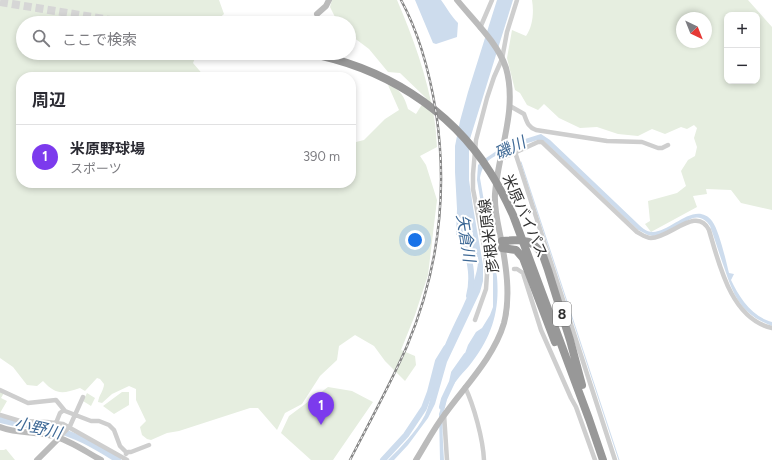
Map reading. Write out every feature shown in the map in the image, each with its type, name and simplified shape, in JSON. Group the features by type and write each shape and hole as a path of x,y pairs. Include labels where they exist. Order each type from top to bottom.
{"highway":[{"name":"米原バイパス","path":"339,60 354,64 380,75 423,101 440,114 465,138 490,172 513,215 579,391 603,460"},
{"name":"8","path":"502,245 518,240 534,245 542,253 570,340 587,404 589,419"},
{"name":"8","path":"502,245 513,248 523,258 549,327 579,391"}],"main road":[{"path":"317,14 326,6 329,0"},
{"name":"彦根米原線","path":"416,460 444,414 488,356 504,323 507,302 507,283 495,194 510,106 509,84 501,57 457,0"},
{"path":"0,428 8,431 60,436 101,460"},
{"path":"37,460 60,436"}],"street":[{"path":"481,30 492,0"},
{"path":"475,320 484,294 487,274 485,251 473,189 476,140 487,98 501,57 517,0"},
{"path":"510,106 524,114 528,125 536,130 607,141 642,142 658,148 668,145"},
{"path":"501,157 538,142 542,142 637,232 647,237 657,237 693,220 702,220 706,224 729,291 746,314 756,321 772,328"},
{"path":"515,152 615,460"},
{"path":"514,269 517,269 523,273 541,330 576,407 595,460"},
{"path":"465,387 472,401 484,450 484,460"},
{"path":"0,390 28,403 56,400 64,410 92,421 99,421 108,425 114,430 120,446 127,453"},
{"path":"60,436 69,428 83,397"},
{"path":"56,423 60,413 64,410"},
{"path":"444,414 448,460"},
{"path":"0,415 13,420 56,423 69,428 124,459 127,453 149,445"}],"shaded area":[{"path":"0,0 219,0 224,14 222,16 16,16 16,60 194,60 193,63 201,72 16,72 16,188 356,188 356,142 364,140 385,119 399,110 388,85 399,91 404,97 408,109 416,114 426,98 400,73 388,72 369,49 356,39 356,16 334,16 330,7 332,0 397,0 414,42 428,87 435,121 437,147 420,156 426,165 437,200 428,275 415,315 401,350 415,356 416,365 405,381 385,361 374,346 355,335 339,346 337,360 320,376 302,404 285,413 277,430 258,408 250,408 179,431 167,433 151,440 142,435 140,427 146,421 136,400 136,389 129,386 112,394 102,403 98,402 104,384 100,379 97,378 85,391 80,388 60,392 52,389 43,381 37,386 27,385 13,367 0,358"},
{"path":"532,0 748,0 759,12 724,12 724,84 760,84 760,14 772,27 772,210 741,203 731,190 706,189 707,194 693,196 697,207 651,232 645,224 650,221 648,201 677,193 686,186 681,171 688,160 695,156 697,147 694,138 697,128 694,125 687,129 681,127 665,134 652,129 638,136 618,134 597,127 580,128 559,118 544,104 538,110 527,105 520,93 515,90 507,58 512,30 526,36 530,28 533,14"},
{"path":"328,387 352,391 373,402 333,460 311,460 281,433 289,416"},
{"path":"0,391 4,393 1,398 7,401 0,413"},
{"path":"122,392 129,392 129,405 114,414 103,406"},
{"path":"87,393 95,398 91,406 83,401"},
{"path":"6,449 15,460 0,460 0,450"}],"water":[{"path":"415,0 441,0 458,23 457,37 436,44 433,43"},
{"path":"497,0 513,0 469,142 469,180 483,265 483,281 480,292 447,362 435,404 428,418 408,445 394,460 388,460 413,433 425,415 440,357 476,276 478,257 471,257 465,254 465,250 472,245 473,233 469,225 467,225 463,232 456,235 457,209 455,146 468,92"},
{"path":"541,134 550,140 640,226 650,232 660,231 691,215 705,215 715,225 729,273 734,274 731,280 738,293 752,311 758,316 772,322 772,326 753,316 735,296 710,226 703,219 693,218 663,234 653,236 649,235 638,230 544,141 537,140 504,151 488,161 482,169 480,178 497,277 498,290 495,314 488,335 477,356 454,384 448,396 445,404 443,420 444,460 440,460 439,414 448,387 463,359 468,345 476,332 482,328 493,307 493,275 477,180 478,165 516,138 525,139"}],"waterway":[{"path":"521,162 619,460"},
{"name":"矢倉川","path":"462,225 471,269 471,287 469,296"},
{"name":"矢倉川","path":"383,460 406,435 424,408 438,361 446,348"},
{"name":"磯川","path":"442,407 454,373 466,356"},
{"name":"小野川","path":"0,420 70,434 118,460"}],"tunnel":[{"path":"0,2 86,16"}],"railway":[{"path":"350,460 387,389 418,318 433,261 438,231 441,172 436,112 431,84 423,54 413,26 401,0"}],"place":[{"name":"米原野球場","path":"321,425"}]}
